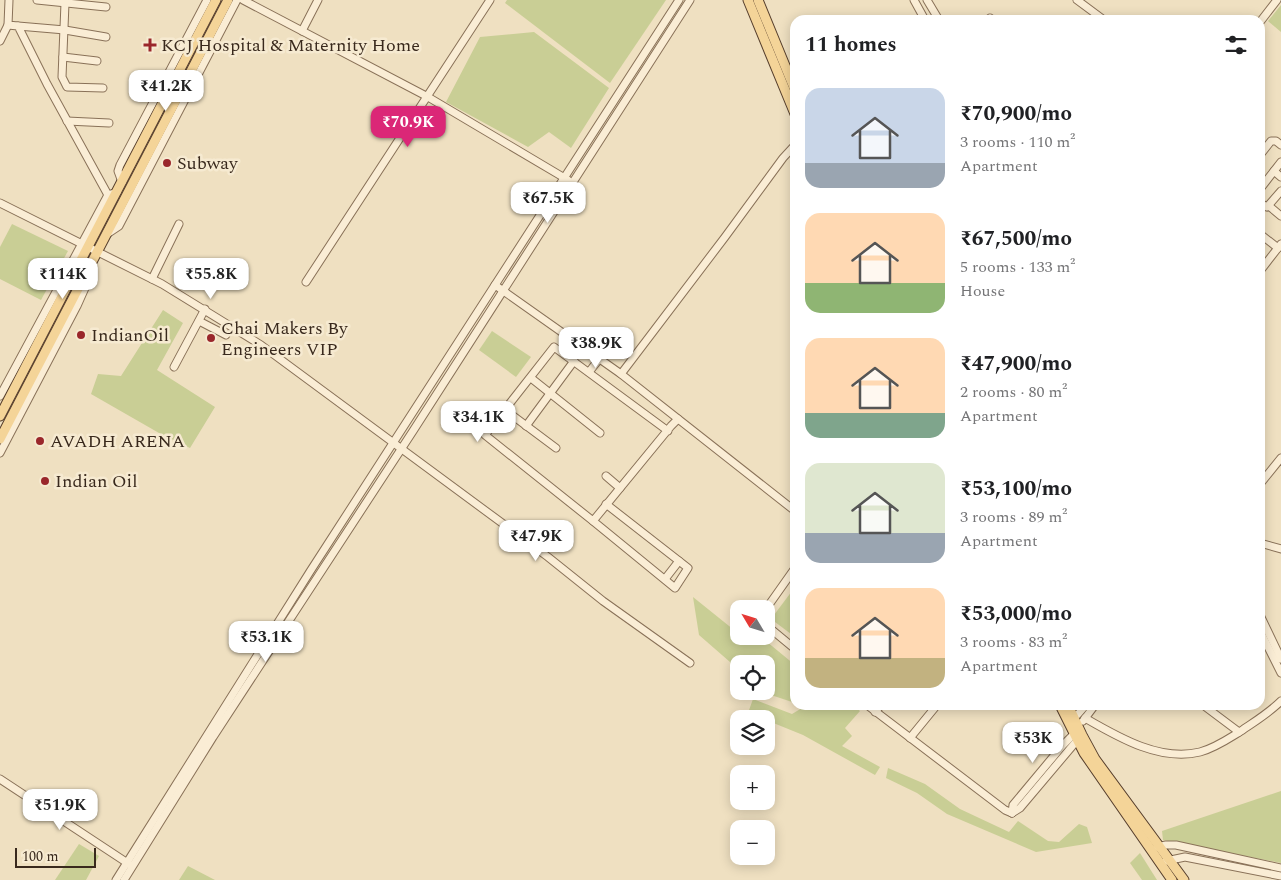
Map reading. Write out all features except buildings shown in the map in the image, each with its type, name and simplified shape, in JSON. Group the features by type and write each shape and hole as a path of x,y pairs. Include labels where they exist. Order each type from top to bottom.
{"main road":[{"path":"0,416 89,248 113,194 122,182 216,0"},
{"path":"0,439 86,274 89,248 106,234 228,0"},
{"path":"748,0 790,102"},
{"path":"758,0 790,78"},
{"path":"1063,710 1165,861 1184,880"},
{"path":"1069,710 1075,730"},
{"path":"1165,861 1172,880"}],"street":[{"path":"0,41 5,28 9,0"},
{"path":"36,0 106,7"},
{"path":"122,182 118,171 120,165 207,0"},
{"path":"106,234 119,226 237,0"},
{"path":"242,0 428,97 573,183"},
{"path":"302,31 318,0"},
{"path":"306,282 490,0"},
{"path":"124,880 130,864 393,443 679,0"},
{"path":"116,880 130,864 402,449 690,0"},
{"path":"914,0 922,15"},
{"path":"928,0 936,15"},
{"path":"1077,0 1097,15"},
{"path":"1265,16 1277,0"},
{"path":"66,3 62,77 67,87 103,88"},
{"path":"5,28 18,26 65,30 106,37"},
{"path":"18,26 67,121 113,194"},
{"path":"63,57 97,61"},
{"path":"67,121 110,123"},
{"path":"1265,149 1271,141 1276,141 1281,145"},
{"path":"621,374 790,150"},
{"path":"1265,183 1281,162"},
{"path":"1274,171 1281,177"},
{"path":"1265,207 1269,206 1281,191"},
{"path":"1,204 152,279 205,309 267,349 604,601 690,662"},
{"path":"1269,206 1281,216"},
{"path":"152,279 179,224"},
{"path":"1265,237 1280,246 1265,265"},
{"path":"0,396 89,248"},
{"path":"0,453 77,306 85,288 86,274"},
{"path":"495,286 600,358 790,507"},
{"path":"174,367 205,309"},
{"path":"199,321 226,335"},
{"path":"606,504 688,568 675,588 485,435 554,347 668,431"},
{"path":"589,372 600,358"},
{"path":"526,426 574,361"},
{"path":"531,378 600,432"},
{"path":"505,410 556,448"},
{"path":"593,521 678,419"},
{"path":"1265,478 1281,458"},
{"path":"606,476 620,488"},
{"path":"1265,544 1281,549"},
{"path":"665,579 679,561"},
{"path":"772,600 790,575"},
{"path":"1265,625 1281,659"},
{"path":"775,632 790,645"},
{"path":"1265,641 1281,673"},
{"path":"1085,718 1138,746 1184,754 1200,752 1219,745 1281,701"},
{"path":"873,710 1004,810 1012,813 1020,808 1091,710"},
{"path":"910,738 933,710"},
{"path":"1075,730 1084,710"},
{"path":"1210,710 1239,732"},
{"path":"0,779 130,864"},
{"path":"1156,848 1176,845 1281,868"},
{"path":"1165,861 1184,857 1196,858 1281,876"}],"green space":[{"path":"507,0 666,0 610,83 505,3"},
{"path":"1281,5 1281,32 1268,21"},
{"path":"534,32 609,88 571,148 549,132 528,147 446,102 480,37"},
{"path":"12,224 68,251 41,300 0,279 0,247"},
{"path":"163,310 183,323 157,370 215,407 190,448 159,433 91,394 98,374 121,376"},
{"path":"492,331 531,357 516,377 479,350"},
{"path":"790,594 790,633 775,622 775,614"},
{"path":"693,597 730,627 730,645 771,645 790,661 790,701 775,696 775,655 730,655 730,662 699,635"},
{"path":"753,700 792,714 799,710 859,710 860,711 845,728 852,736 842,746 880,767 875,775 803,735 775,724 775,710 749,710"},
{"path":"888,768 925,784 960,809 1009,832 1018,821 1048,841 1059,842 1079,824 1087,827 1092,843 1036,852 947,814 917,793 886,778"},
{"path":"1281,791 1281,863 1163,840 1162,831"},
{"path":"79,844 99,856 86,880 55,880"},
{"path":"1140,853 1157,880 1142,880 1130,863"},
{"path":"188,866 215,880 179,880"}],"place":[{"name":"KCJ Hospital & Maternity Home","path":"150,45"},
{"name":"Subway","path":"167,163"},
{"name":"IndianOil","path":"81,335"},
{"name":"Chai Makers By Engineers VIP","path":"211,338"},
{"name":"AVADH ARENA","path":"40,441"},
{"name":"Indian Oil","path":"45,481"}]}
